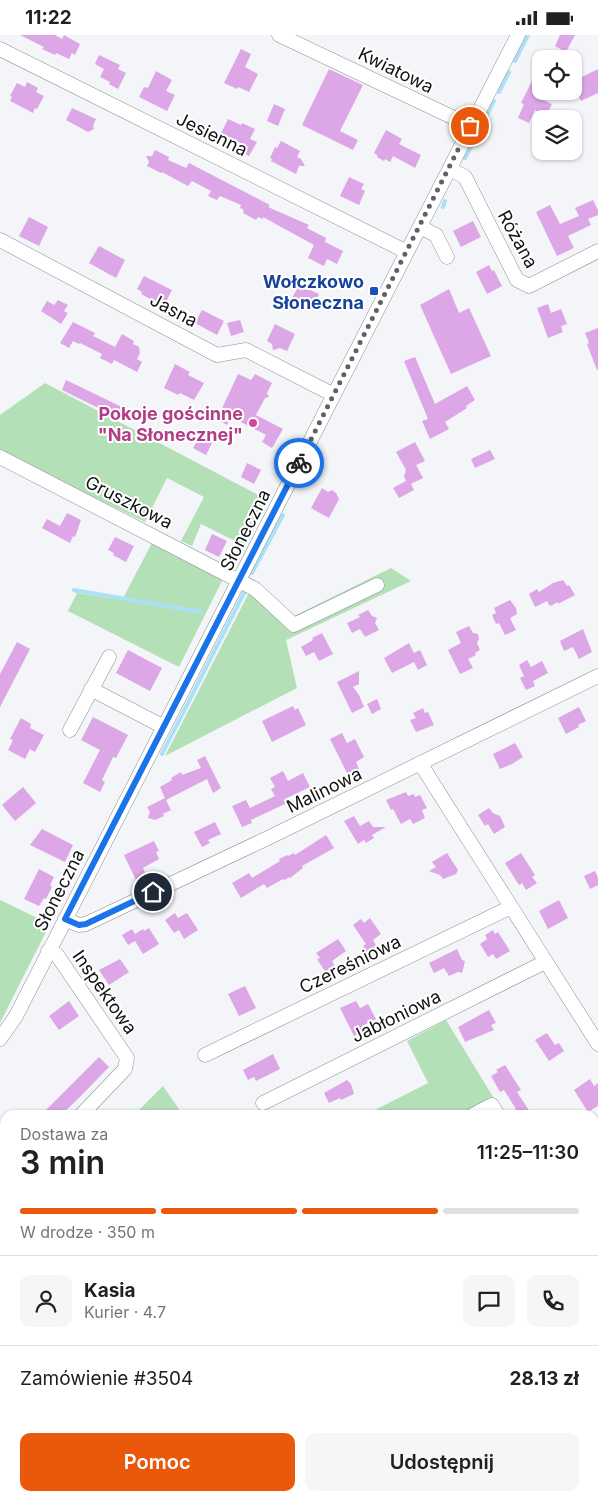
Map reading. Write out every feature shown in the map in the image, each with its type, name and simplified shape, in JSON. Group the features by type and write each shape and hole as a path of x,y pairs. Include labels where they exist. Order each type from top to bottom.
{"street":[{"name":"Kwiatowa","path":"279,35 470,126"},
{"name":"Słoneczna","path":"1,1036 16,1016 518,35"},
{"name":"Jesienna","path":"0,49 407,252"},
{"name":"Różana","path":"450,169 465,177 517,280 529,287 598,251"},
{"path":"420,227 436,235 447,257"},
{"name":"Jasna","path":"0,241 217,355 246,350 334,395"},
{"name":"Gruszkowa","path":"0,457 255,589 294,625 378,585"},
{"path":"70,730 109,657"},
{"name":"Malinowa","path":"65,919 79,925 86,924 270,837 598,677"},
{"path":"92,689 164,727"},
{"path":"420,763 598,1044"},
{"name":"Czereśniowa","path":"205,1055 511,907"},
{"name":"Inspektowa","path":"48,951 57,955 127,1057 125,1069 85,1110"},
{"name":"Jabłoniowa","path":"263,1103 545,963"}],"green space":[{"path":"45,383 266,499 243,545 201,524 192,546 181,541 204,497 167,478 145,522 0,452 0,415"},
{"path":"153,541 224,577 179,667 68,611 77,593 122,600"},
{"path":"391,568 411,581 286,640 297,688 165,756 255,581 294,616"},
{"path":"0,900 50,924 0,1023"},
{"path":"446,1020 495,1100 477,1110 375,1110 428,1083 407,1041"},
{"path":"163,1086 180,1110 139,1110"}],"building":[{"path":"20,35 55,35 62,39 64,35 80,44 75,55 72,53 69,59 42,49 44,47"},
{"path":"560,35 575,35 567,50 555,46"},
{"path":"241,49 251,54 245,67 258,74 249,92 224,83"},
{"path":"99,55 120,65 118,69 126,73 118,89 100,77 104,69 95,64"},
{"path":"329,69 363,85 340,131 358,140 353,150 302,125"},
{"path":"598,69 598,93 581,101 582,100 582,77"},
{"path":"156,71 172,80 166,91 175,95 167,111 139,97 144,87 148,88"},
{"path":"532,81 532,100 543,100 552,104 549,110 532,110 529,123 518,118 524,104 521,103"},
{"path":"27,82 38,88 36,92 44,96 33,113 10,101 12,97 10,96 17,83 25,87"},
{"path":"274,104 285,109 278,126 267,121"},
{"path":"72,108 96,119 93,126 94,129 88,132 66,120"},
{"path":"228,119 255,129 250,139 257,142 249,156 241,152 244,145 221,133"},
{"path":"386,130 402,139 399,144 421,155 415,168 393,156 390,162 377,157 374,153"},
{"path":"281,141 300,151 297,157 301,159 305,166 299,166 296,174 271,161 272,159 270,158 275,147 277,148"},
{"path":"155,150 169,157 168,160 186,168 189,163 270,205 268,207 309,225 307,228 326,238 325,242 343,251 337,264 327,259 324,266 308,258 314,245 263,217 263,219 258,217 256,220 243,213 244,210 240,208 241,205 220,196 217,200 208,196 211,191 192,181 188,186 147,166 149,162 146,156 152,156"},
{"path":"349,177 364,184 361,189 365,191 359,205 340,196"},
{"path":"593,200 598,210 598,215 588,219 591,225 568,236 574,248 557,256 536,212 550,205 560,224 579,216 575,208"},
{"path":"29,217 48,227 39,246 19,236"},
{"path":"473,221 481,237 461,247 453,231"},
{"path":"99,246 125,260 116,278 89,263"},
{"path":"489,265 492,271 494,270 502,286 487,294 476,272"},
{"path":"144,276 172,290 164,306 155,301 150,304 150,299 141,294 142,292 137,289"},
{"path":"299,285 319,294 312,309 306,306 305,309 290,302"},
{"path":"449,289 459,313 469,308 491,356 451,374 420,305"},
{"path":"58,300 68,305 64,311 68,313 61,324 41,311 47,301 54,305"},
{"path":"548,304 551,313 561,309 567,324 561,326 563,332 548,338 537,308"},
{"path":"202,310 224,321 217,335 195,323"},
{"path":"240,320 244,332 231,336 227,323"},
{"path":"73,322 95,333 93,336 115,347 122,334 134,341 133,344 139,347 140,353 137,359 142,362 137,372 114,360 112,364 100,358 102,354 80,343 73,341 69,348 60,343"},
{"path":"275,324 295,334 287,351 280,348 273,350 272,344 267,341"},
{"path":"598,328 598,370 597,370 585,333"},
{"path":"415,357 435,404 467,386 475,400 466,406 467,408 445,422 449,429 430,439 422,421 428,419 404,361"},
{"path":"175,364 190,372 188,375 204,383 194,400 164,388"},
{"path":"238,374 251,380 255,374 272,383 267,393 269,397 265,398 256,415 283,429 272,448 262,442 266,435 231,417 227,425 217,419"},
{"path":"66,380 126,409 121,419 62,390"},
{"path":"204,429 216,435 206,455 193,448"},
{"path":"415,442 425,461 416,465 423,478 411,484 414,490 399,498 393,488 406,481 404,476 406,470 396,452"},
{"path":"490,450 495,459 475,468 471,459"},
{"path":"247,463 261,470 254,484 241,477"},
{"path":"322,488 328,492 332,490 339,499 329,518 311,508"},
{"path":"67,513 81,520 75,537 73,536 70,543 42,528 47,519 60,526"},
{"path":"212,534 227,541 219,557 205,550"},
{"path":"115,537 134,546 126,562 108,550"},
{"path":"563,580 567,586 569,585 575,595 558,604 558,602 550,606 547,601 535,607 529,594 537,589 539,592 553,583"},
{"path":"510,600 516,608 517,614 510,618 516,630 505,635 499,623 496,624 492,615 496,613 494,608"},
{"path":"368,610 372,616 377,618 375,623 379,630 365,637 360,629 352,633 347,623 360,617 358,615"},
{"path":"469,626 473,633 478,634 479,639 477,643 480,650 475,653 476,655 468,659 473,668 460,674 448,650 461,643 456,632"},
{"path":"583,629 592,652 579,659 573,647 564,651 560,641"},
{"path":"322,633 333,654 319,661 314,652 306,656 301,647"},
{"path":"17,642 30,649 0,707 0,674"},
{"path":"409,643 414,653 420,650 427,665 418,670 414,662 392,673 384,658"},
{"path":"128,650 162,668 150,691 116,673"},
{"path":"527,660 531,667 542,661 548,673 533,681 535,686 526,690 520,678 524,676 519,665"},
{"path":"359,671 359,684 353,687 364,707 352,713 337,682"},
{"path":"377,699 381,709 372,714 367,704"},
{"path":"293,706 295,710 298,708 306,725 272,742 262,721"},
{"path":"579,707 586,721 566,734 558,718"},
{"path":"423,708 425,713 428,712 434,725 416,732 410,720 416,718 413,713"},
{"path":"93,717 128,735 116,758 113,757 102,780 105,782 100,792 83,783 100,750 81,740"},
{"path":"21,718 31,724 30,728 44,735 35,752 30,749 25,759 8,750 13,740 10,739"},
{"path":"342,733 347,743 355,739 364,757 356,762 359,769 348,775 330,739"},
{"path":"515,743 523,757 500,769 493,754"},
{"path":"205,756 221,788 213,793 207,779 166,800 171,810 163,814 164,816 155,820 148,818 150,812 147,807 165,798 160,787 181,772 182,775 201,768 197,760"},
{"path":"283,771 288,781 303,773 310,787 285,799 287,803 251,820 252,823 242,827 232,806 246,800 250,808 275,796 271,789 275,787 270,778"},
{"path":"23,787 36,803 15,821 2,805"},
{"path":"406,792 408,796 414,794 415,797 420,795 427,808 422,810 425,818 413,824 410,819 401,824 386,800"},
{"path":"489,808 493,813 500,816 505,827 494,834 488,824 485,826 478,815"},
{"path":"354,816 360,826 369,821 373,827 386,827 372,835 374,838 366,843 364,840 358,844 344,821"},
{"path":"215,822 221,834 208,840 210,843 202,847 194,832"},
{"path":"42,829 73,845 65,862 30,845"},
{"path":"326,835 334,848 302,866 303,868 290,878 283,879 267,888 264,884 241,898 232,883 249,873 252,878 280,861 279,859 294,853 295,855"},
{"path":"154,841 159,851 156,852 159,859 143,868 146,875 136,880 124,855"},
{"path":"447,853 458,870 456,874 443,879 440,875 429,871 436,867 432,862"},
{"path":"521,853 535,875 532,877 537,883 526,890 522,883 519,885 505,863"},
{"path":"39,869 54,877 50,885 52,887 46,899 44,898 39,906 24,899"},
{"path":"595,871 598,885 590,889 584,876"},
{"path":"559,900 568,918 548,929 539,911"},
{"path":"175,913 178,918 187,913 198,930 184,939 179,930 174,933 165,920"},
{"path":"370,918 381,934 373,940 378,949 369,955 363,946 366,944 353,925 361,919 364,923"},
{"path":"149,928 159,944 143,954 135,941 128,945 122,935 132,929 135,934"},
{"path":"493,930 495,934 498,932 510,951 496,959 493,954 488,957 480,944 487,939 485,935"},
{"path":"338,939 346,951 332,961 337,970 328,976 317,959 320,958 316,953"},
{"path":"457,949 462,960 465,961 462,973 458,972 449,976 444,968 434,973 429,963"},
{"path":"120,959 129,972 109,985 99,970"},
{"path":"245,986 256,1008 239,1016 228,994"},
{"path":"69,1001 79,1016 59,1030 49,1016"},
{"path":"356,1001 360,1008 368,1004 376,1019 362,1026 364,1031 354,1036 340,1008"},
{"path":"489,1010 496,1023 491,1025 494,1030 465,1042 458,1027"},
{"path":"547,1033 555,1045 559,1043 564,1051 549,1061 535,1040"},
{"path":"273,1054 280,1069 256,1081 254,1077 248,1080 243,1070"},
{"path":"99,1057 109,1067 66,1110 46,1110"},
{"path":"505,1065 521,1090 517,1092 529,1110 514,1110 516,1109 504,1090 500,1092 491,1076 498,1072 496,1070"},
{"path":"590,1079 594,1086 598,1083 598,1106 591,1110 587,1110 574,1090"},
{"path":"347,1080 351,1084 354,1094 329,1103 324,1093"}],"waterway":[{"path":"515,61 528,35"},
{"path":"499,92 509,72"},
{"path":"465,158 494,101"},
{"path":"443,207 445,201"},
{"path":"307,466 310,460"},
{"path":"252,573 283,515"},
{"path":"77,591 74,590 201,612"},
{"path":"162,754 244,593"}],"way so far":[{"path":"299,463 450,169 470,126"}],"place":[{"name":"Wołczkowo Słoneczna","path":"374,291"},
{"name":"Pokoje gościnne \"Na Słonecznej\"","path":"253,423"}],"route":[{"path":"153,892 86,924 79,925 65,919 299,463"}]}
